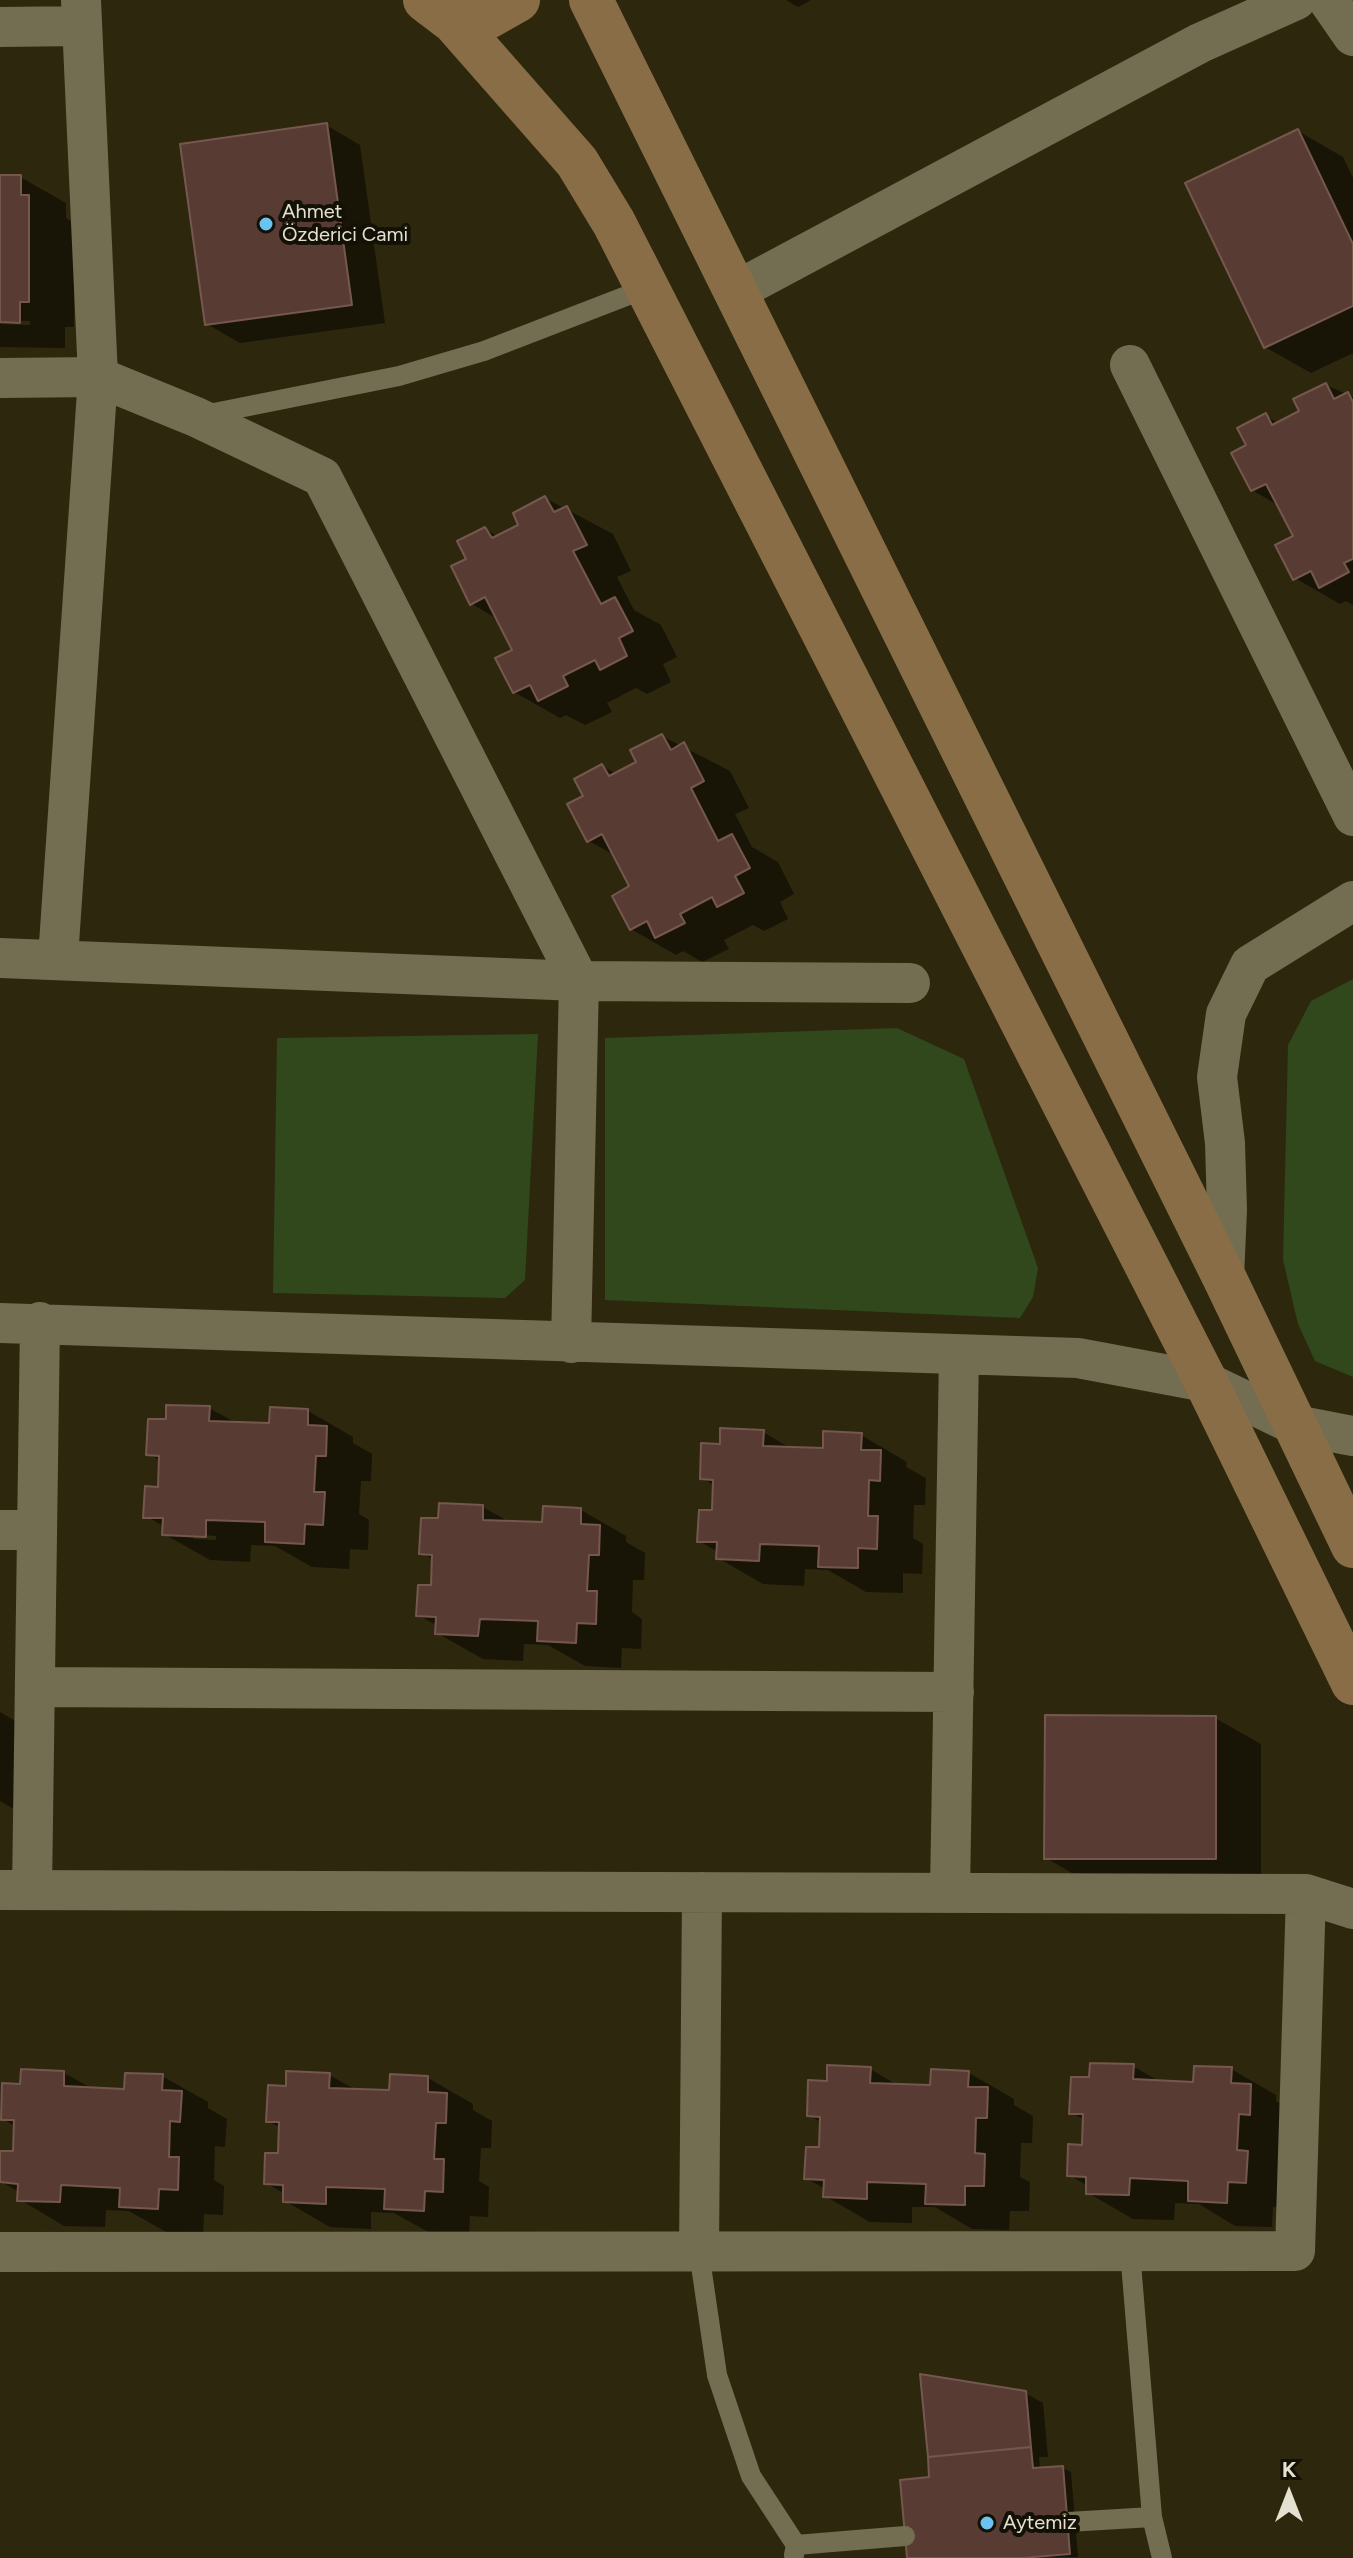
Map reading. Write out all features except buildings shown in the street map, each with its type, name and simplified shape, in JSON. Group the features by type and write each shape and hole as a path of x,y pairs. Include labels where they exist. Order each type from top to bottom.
{"main road":[{"path":"440,11 488,17 518,0"},
{"path":"591,0 1224,1277 1353,1546"},
{"path":"440,11 577,162 647,288 1206,1382 1353,1683"}],"street":[{"path":"736,291 1200,43 1296,0"},
{"path":"1328,0 1353,36"},
{"path":"0,27 82,13 98,377 58,958"},
{"path":"1130,365 1353,816"},
{"path":"0,378 98,377 196,417 322,477 579,981 571,1343"},
{"path":"1224,1277 1226,1157 1217,1077 1226,1014 1250,965 1353,901"},
{"path":"0,958 579,981 910,983"},
{"path":"40,1322 18,1530 35,1687 16,1890 1306,1894 1353,1909"},
{"path":"0,1323 1078,1358 1206,1382 1295,1425 1353,1436"},
{"path":"950,1892 959,1355"},
{"path":"35,1687 954,1692"},
{"path":"699,2252 702,1892"},
{"path":"0,2252 1295,2251 1306,1894"}],"lane":[{"path":"196,417 399,376 497,347 647,288"},
{"path":"1130,2251 1152,2517 1162,2558"},
{"path":"699,2252 717,2375 751,2476 795,2552 905,2536"},
{"path":"1068,2522 1152,2517"}],"green space":[{"path":"1353,979 1353,1377 1315,1361 1298,1324 1283,1260 1288,1045 1311,1001"},
{"path":"897,1028 964,1059 1038,1268 1033,1297 1020,1318 605,1300 605,1038"},
{"path":"538,1034 525,1280 505,1298 273,1293 277,1038"}],"place":[{"name":"Ahmet Özderici Cami","path":"266,224"},
{"name":"Aytemiz","path":"987,2523"}]}
